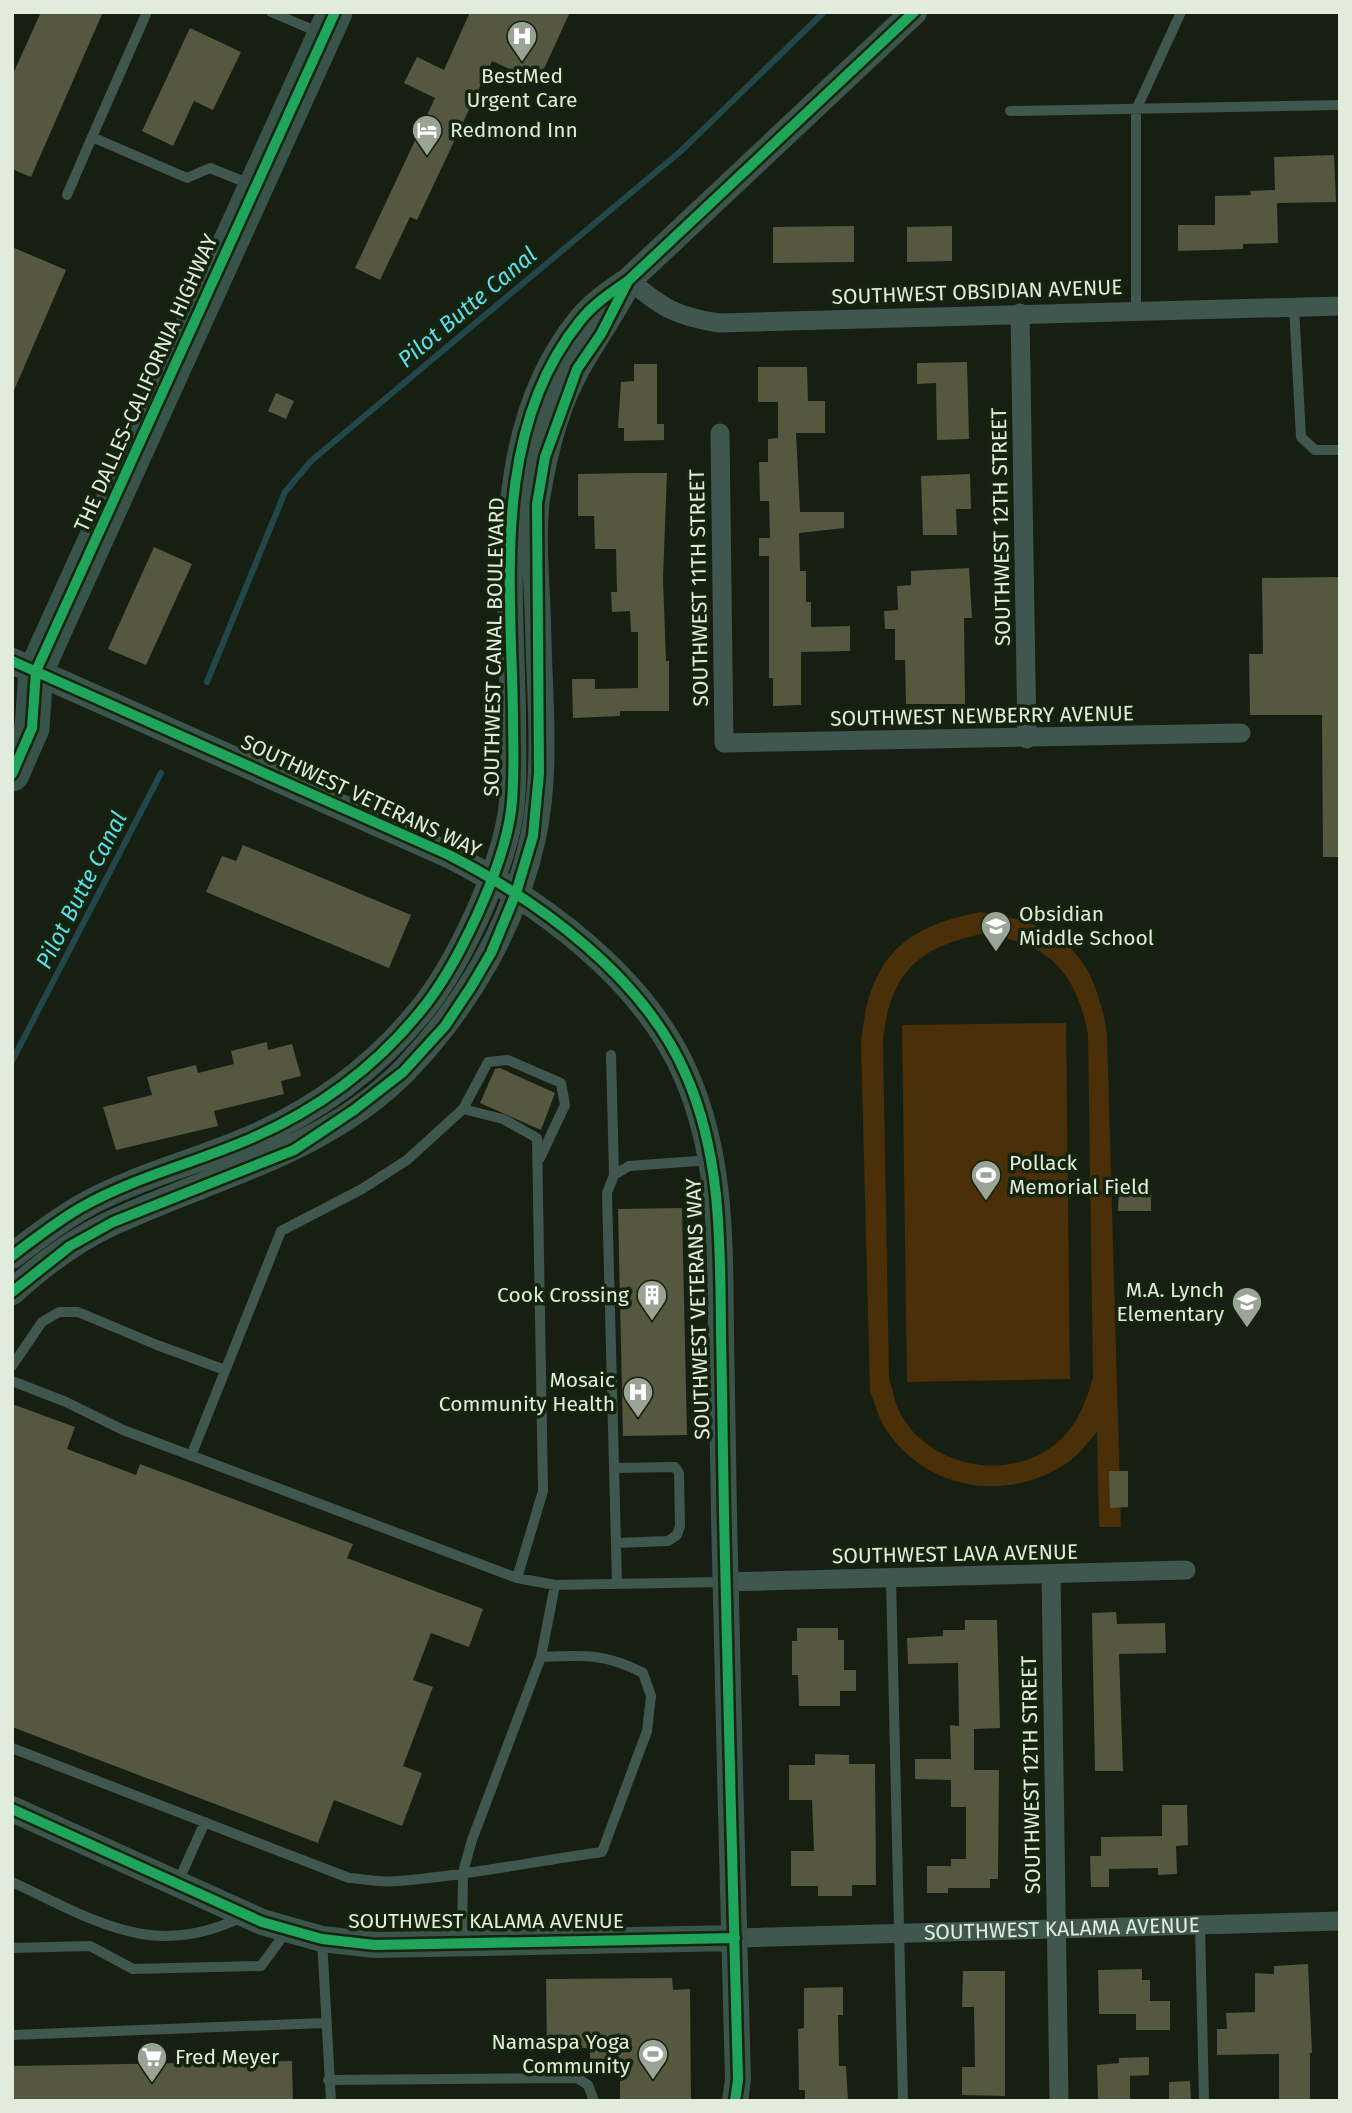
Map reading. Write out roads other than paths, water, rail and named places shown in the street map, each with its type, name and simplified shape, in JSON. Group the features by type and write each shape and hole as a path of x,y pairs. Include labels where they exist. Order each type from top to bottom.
{"highway":[{"name":"THE DALLES-CALIFORNIA HIGHWAY","path":"12,774 32,728 20,676 256,186 330,23"}],"main road":[{"name":"SOUTHWEST CANAL BOULEVARD","path":"12,1256 82,1207 252,1138 336,1092 375,1060 420,1013 444,978 491,878 511,812 511,528 520,452 535,402 555,359 580,320 629,280 914,12"},
{"name":"SOUTHWEST CANAL BOULEVARD","path":"12,1292 70,1246 113,1222 294,1150 354,1110 403,1072 444,1026 471,987 491,953 516,893 534,836 539,773 537,504 545,457 577,369 601,334 629,280"},
{"name":"SOUTHWEST VETERANS WAY","path":"20,676 449,855 491,878 586,944 654,1021 685,1071 705,1122 712,1160 720,1248 725,1582 738,2080 735,2101"},
{"name":"SOUTHWEST KALAMA AVENUE","path":"12,1809 246,1915 322,1938 375,1945 735,1938"}],"street":[{"name":"SOUTHWEST OBSIDIAN AVENUE","path":"629,280 662,307 687,318 719,323 1340,306"},
{"name":"SOUTHWEST 12TH STREET","path":"1020,313 1027,739"},
{"name":"SOUTHWEST 11TH STREET","path":"720,433 724,743"},
{"name":"SOUTHWEST NEWBERRY AVENUE","path":"724,743 1241,733"},
{"name":"SOUTHWEST LAVA AVENUE","path":"725,1582 1186,1570"},
{"name":"SOUTHWEST 12TH STREET","path":"1051,1575 1059,2101"},
{"name":"SOUTHWEST KALAMA AVENUE","path":"735,1938 1340,1921"}],"lane":[{"path":"67,195 147,12"},
{"path":"271,12 330,23"},
{"path":"1136,311 1136,110 1181,12"},
{"path":"1010,111 1340,104"},
{"path":"92,137 187,178 211,168 256,186"},
{"path":"1294,307 1301,437 1315,450 1340,450"},
{"path":"611,1055 614,1175 607,1193 617,1584"},
{"path":"191,1456 281,1231 362,1189 407,1160 463,1110 488,1062 508,1060 561,1083 565,1105 538,1161"},
{"path":"463,1110 503,1119 537,1138 543,1491 517,1578"},
{"path":"614,1175 629,1166 712,1160"},
{"path":"12,1366 42,1322 59,1312 78,1312 225,1370"},
{"path":"12,1381 191,1456 517,1578 555,1585 725,1582"},
{"path":"614,1468 664,1466 675,1467 679,1473 680,1526 677,1535 668,1541 616,1543"},
{"path":"891,1579 903,2101"},
{"path":"462,1943 464,1872 472,1840 541,1657 555,1585"},
{"path":"12,1748 349,1878 396,1882 602,1852 647,1731 651,1696 643,1673 621,1661 596,1655 541,1657"},
{"path":"177,1885 205,1822"},
{"path":"12,1882 128,1933 211,1932 246,1915"},
{"path":"1200,1926 1204,2101"},
{"path":"12,1948 90,1946 133,1969 261,1966 288,1929"},
{"path":"322,1938 324,2023 331,2101"},
{"path":"12,2035 324,2023"},
{"path":"328,2080 576,2078 588,2085 594,2101"}],"waterway":[{"name":"Pilot Butte Canal","path":"207,682 285,492 311,461 681,151 824,12"},
{"name":"Pilot Butte Canal","path":"12,1061 161,773"}],"place":[{"name":"BestMed Urgent Care","path":"522,63"},
{"name":"Redmond Inn","path":"427,157"},
{"name":"Obsidian Middle School","path":"996,953"},
{"name":"Pollack Memorial Field","path":"986,1202"},
{"name":"Cook Crossing","path":"652,1322"},
{"name":"M.A. Lynch Elementary","path":"1247,1329"},
{"name":"Mosaic Community Health","path":"638,1419"},
{"name":"Namaspa Yoga Community","path":"653,2081"},
{"name":"Fred Meyer","path":"152,2084"}]}
